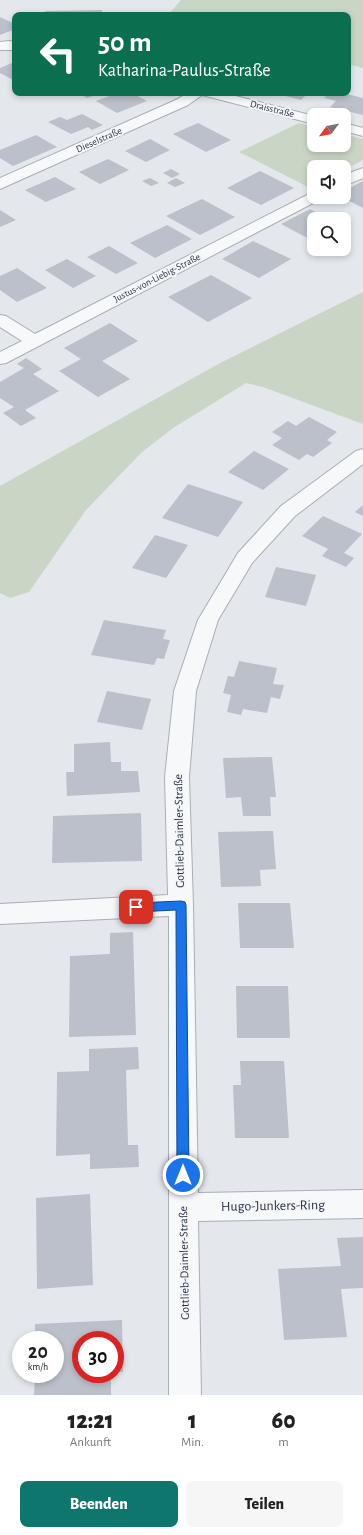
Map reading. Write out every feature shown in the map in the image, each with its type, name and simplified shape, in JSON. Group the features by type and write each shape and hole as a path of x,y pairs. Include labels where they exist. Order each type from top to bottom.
{"street":[{"name":"Dieselstraße","path":"0,184 183,102 192,96"},
{"name":"Draisstraße","path":"219,96 307,118"},
{"path":"351,129 363,132"},
{"path":"351,178 363,172"},
{"name":"Justus-von-Liebig-Straße","path":"0,360 307,201"},
{"path":"0,320 35,341"},
{"name":"Gottlieb-Daimler-Straße","path":"185,1395 181,905 177,777 185,691 208,620 245,558 288,511 363,455"},
{"path":"0,914 181,905"},
{"name":"Hugo-Junkers-Ring","path":"183,1207 363,1204"}],"green space":[{"path":"181,0 363,0 363,68 351,65 351,12 171,12"},
{"path":"299,123 307,125 307,152 351,152 351,136 363,139 363,160 351,166 351,160 307,160 307,186 239,152"},
{"path":"363,292 363,424 263,387 246,383 173,428 142,452 86,510 29,592 10,598 0,593 0,486 220,363"}],"building":[{"path":"102,10 102,12 45,12"},
{"path":"0,17 12,23 12,30 0,35"},
{"path":"12,63 12,79 0,73 0,68"},
{"path":"351,95 363,98 363,115 351,112 351,108 330,107 336,101 324,98 326,96"},
{"path":"110,96 138,96 147,101 117,113 96,101"},
{"path":"286,96 305,96 301,100"},
{"path":"82,114 103,125 92,130 88,127 71,134 48,122 60,117 67,120"},
{"path":"198,123 231,140 206,152 173,134"},
{"path":"36,135 57,147 13,166 0,158 0,150"},
{"path":"150,139 170,150 146,162 125,151"},
{"path":"108,159 129,170 100,184 79,172"},
{"path":"171,169 180,174 172,178 163,173"},
{"path":"260,171 294,188 261,205 227,188"},
{"path":"55,177 76,189 46,202 25,190"},
{"path":"150,178 159,183 151,186 142,181"},
{"path":"176,178 185,183 175,187 167,183"},
{"path":"363,181 363,208 351,202 351,187"},
{"path":"202,199 235,217 200,235 166,216"},
{"path":"310,209 316,212 307,212 307,238 281,224"},
{"path":"0,210 16,220 0,227"},
{"path":"167,225 192,239 155,258 130,243"},
{"path":"253,241 291,259 259,278 222,259"},
{"path":"109,246 138,263 116,274 87,257"},
{"path":"67,259 96,276 73,288 45,270"},
{"path":"17,268 47,288 17,302 0,290 0,276"},
{"path":"211,275 252,298 208,322 168,297"},
{"path":"110,323 138,341 102,361 130,379 98,397 59,371 81,359 64,348"},
{"path":"26,358 42,369 33,374 59,391 25,410 36,418 21,426 3,413 14,407 0,398 0,382 24,368 17,364"},
{"path":"309,417 337,432 327,440 332,443 313,457 307,454 299,460 272,445 282,438 272,432 288,421 296,426"},
{"path":"254,451 289,469 263,490 228,472"},
{"path":"188,484 243,502 218,537 162,518"},
{"path":"363,505 363,516 355,512"},
{"path":"323,516 362,534 344,553 354,558 346,567 322,556 328,549 302,536"},
{"path":"155,535 188,545 166,578 132,568"},
{"path":"276,567 316,575 306,606 265,597"},
{"path":"104,620 166,630 163,639 170,640 164,659 157,658 154,665 91,655"},
{"path":"239,661 277,668 273,684 284,685 280,699 271,697 267,713 243,709 241,715 227,712 231,695 223,693 228,676 234,677"},
{"path":"107,691 151,699 142,730 97,722"},
{"path":"110,742 111,762 121,762 121,771 138,771 140,792 67,796 66,772 74,772 74,744"},
{"path":"272,757 276,797 270,797 271,816 243,816 241,797 226,798 223,758"},
{"path":"141,813 142,861 52,863 53,816"},
{"path":"273,831 276,869 260,870 261,886 221,887 218,832"},
{"path":"238,903 290,903 294,948 240,948"},
{"path":"133,932 136,1035 69,1037 70,956 110,954 110,933"},
{"path":"236,986 288,986 290,1038 237,1038"},
{"path":"138,1047 139,1069 126,1070 128,1145 138,1145 139,1167 90,1169 90,1154 56,1156 57,1072 89,1071 89,1049"},
{"path":"240,1061 284,1061 289,1138 235,1138 233,1085 241,1085"},
{"path":"90,1194 93,1285 37,1289 36,1198"},
{"path":"363,1237 363,1288 341,1289 347,1337 284,1340 278,1269 341,1266 337,1238"},
{"path":"122,1320 122,1331 72,1331 72,1383 111,1383 111,1395 34,1395 35,1383 64,1383 64,1331 35,1331 35,1324"}],"route":[{"path":"136,907 181,905 183,1175"}]}
